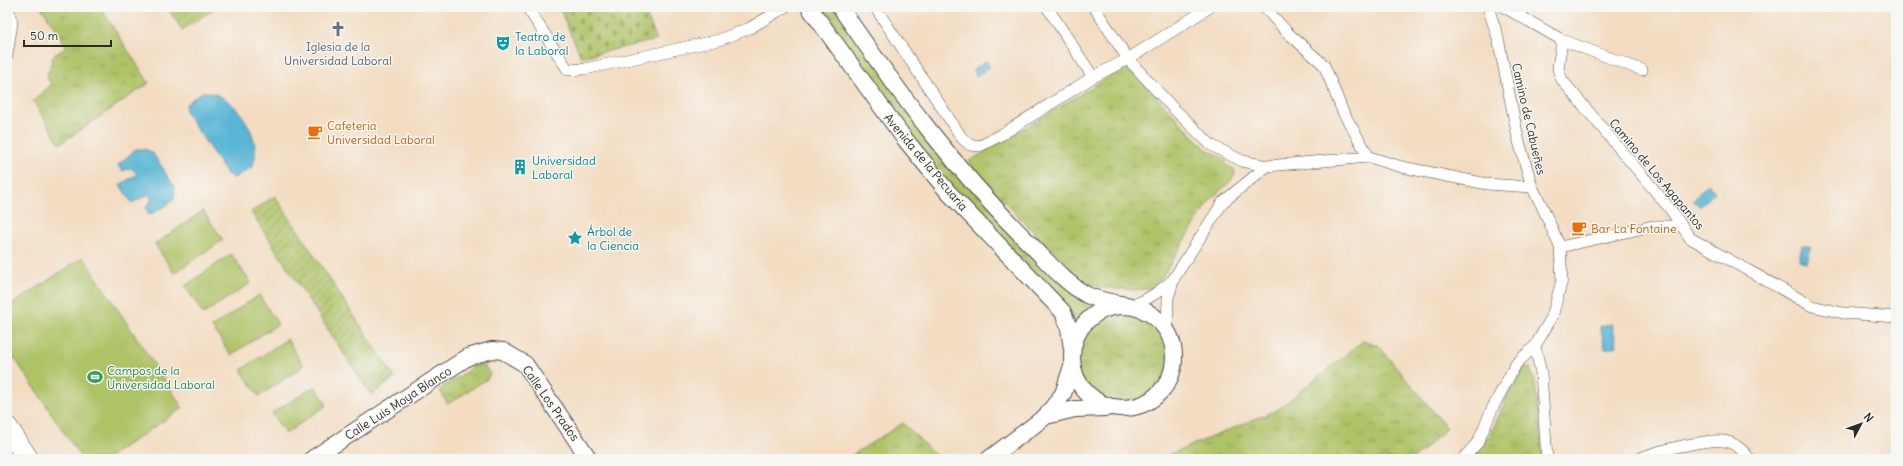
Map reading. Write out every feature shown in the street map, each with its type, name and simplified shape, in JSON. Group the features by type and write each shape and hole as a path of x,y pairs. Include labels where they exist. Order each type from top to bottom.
{"highway":[{"path":"18,443 31,459"}],"street":[{"path":"7,55 12,23 8,7"},
{"path":"527,7 568,70 585,69 719,40 750,28 785,7"},
{"name":"Avenida de la Pecuaria","path":"809,7 904,138 948,192 1063,312 1069,328 1072,349"},
{"name":"Avenida de la Pecuaria","path":"840,7 923,123 956,164 1013,226 1074,287 1089,296 1131,306"},
{"path":"875,7 957,132 970,145 980,146 1001,135 1093,76 1128,59 1210,7"},
{"path":"1047,7 1093,76"},
{"path":"1094,7 1128,59 1172,107 1211,146 1242,161 1267,166 1369,157 1402,167 1487,184 1532,187"},
{"path":"1264,7 1288,33 1324,65 1343,112 1369,157"},
{"name":"Camino de Cabueñes","path":"1463,459 1478,442 1493,407 1516,364 1535,346 1552,317 1562,280 1560,247 1532,187 1518,138 1498,38 1488,7"},
{"path":"1504,7 1562,40 1642,70"},
{"name":"Camino de Los Agapantos","path":"1562,40 1558,69 1562,80 1671,210 1680,226 1690,238 1812,306 1843,313 1896,317"},
{"path":"1131,306 1146,300 1160,291 1174,278 1223,202 1267,166"},
{"path":"1560,247 1653,226 1680,226"},
{"path":"1167,332 1168,298 1174,278"},
{"path":"989,459 1046,416 1063,394 1072,366 1072,349 1078,330 1087,320 1100,310 1114,306 1131,306 1141,309 1155,317 1167,332 1171,341 1174,358 1171,373 1163,389 1144,404 1135,407 1075,409 1046,416"},
{"path":"1535,346 1541,373 1547,459"},
{"name":"Calle Luis Moya Blanco","path":"312,459 468,357 484,350"},
{"name":"Calle Los Prados","path":"484,350 503,351 525,364 589,459"},
{"path":"1072,366 1078,382 1094,401 1117,408"},
{"path":"1639,459 1652,453 1710,441 1723,441 1734,444 1743,450 1750,459"}],"green space":[{"path":"41,7 100,7 149,83 60,144 33,101 51,85 47,76 53,56 67,47"},
{"path":"167,7 217,7 182,30"},
{"path":"559,7 643,7 657,40 581,57"},
{"path":"809,7 840,7 923,123 1089,296 1141,309 1155,317 1167,332 1171,341 1174,358 1168,381 1154,397 1135,407 1117,408 1094,401 1086,392 1078,382 1072,366 1069,328 948,192"},
{"path":"1127,66 1206,149 1227,160 1224,164 1234,169 1235,175 1230,182 1211,199 1162,277 1152,288 1136,290 1103,288 1082,280 1021,219 968,162"},
{"path":"275,196 395,378 371,395 251,212"},
{"path":"203,211 223,240 174,273 155,244"},
{"path":"231,254 251,283 203,314 185,286"},
{"name":"Campos de la Universidad Laboral","path":"83,257 183,408 106,459 82,459 7,347 7,308"},
{"path":"259,295 278,324 231,355 212,327"},
{"path":"287,339 304,366 259,396 241,370"},
{"path":"1363,341 1378,345 1447,428 1413,459 1159,459 1277,410"},
{"path":"483,364 490,374 487,379 448,404 440,391 442,388 473,367"},
{"path":"1521,366 1530,368 1535,382 1543,459 1473,459 1493,429"},
{"path":"315,386 327,405 285,434 272,413"},
{"path":"903,423 939,459 846,459"}],"water":[{"path":"986,61 990,67 976,76 973,70"},
{"path":"202,92 214,94 225,99 235,107 251,130 255,156 252,167 234,178 227,174 185,111 186,104"},
{"path":"136,149 144,149 152,152 174,186 175,197 167,205 149,215 146,208 152,199 149,194 132,203 120,185 137,174 131,168 122,171 118,165"},
{"path":"1708,184 1715,192 1700,207 1693,200"},
{"path":"1802,245 1811,247 1807,262 1799,260"},
{"path":"1612,324 1617,346 1605,349 1600,326"}],"place":[{"name":"Iglesia de la Universidad Laboral","path":"338,29"},
{"name":"Teatro de la Laboral","path":"503,43"},
{"name":"Cafeteria Universidad Laboral","path":"315,132"},
{"name":"Universidad Laboral","path":"520,167"},
{"name":"Bar La Fontaine","path":"1579,228"},
{"name":"Árbol de la Ciencia","path":"575,238"},
{"name":"Campos de la Universidad Laboral","path":"95,377"}]}
